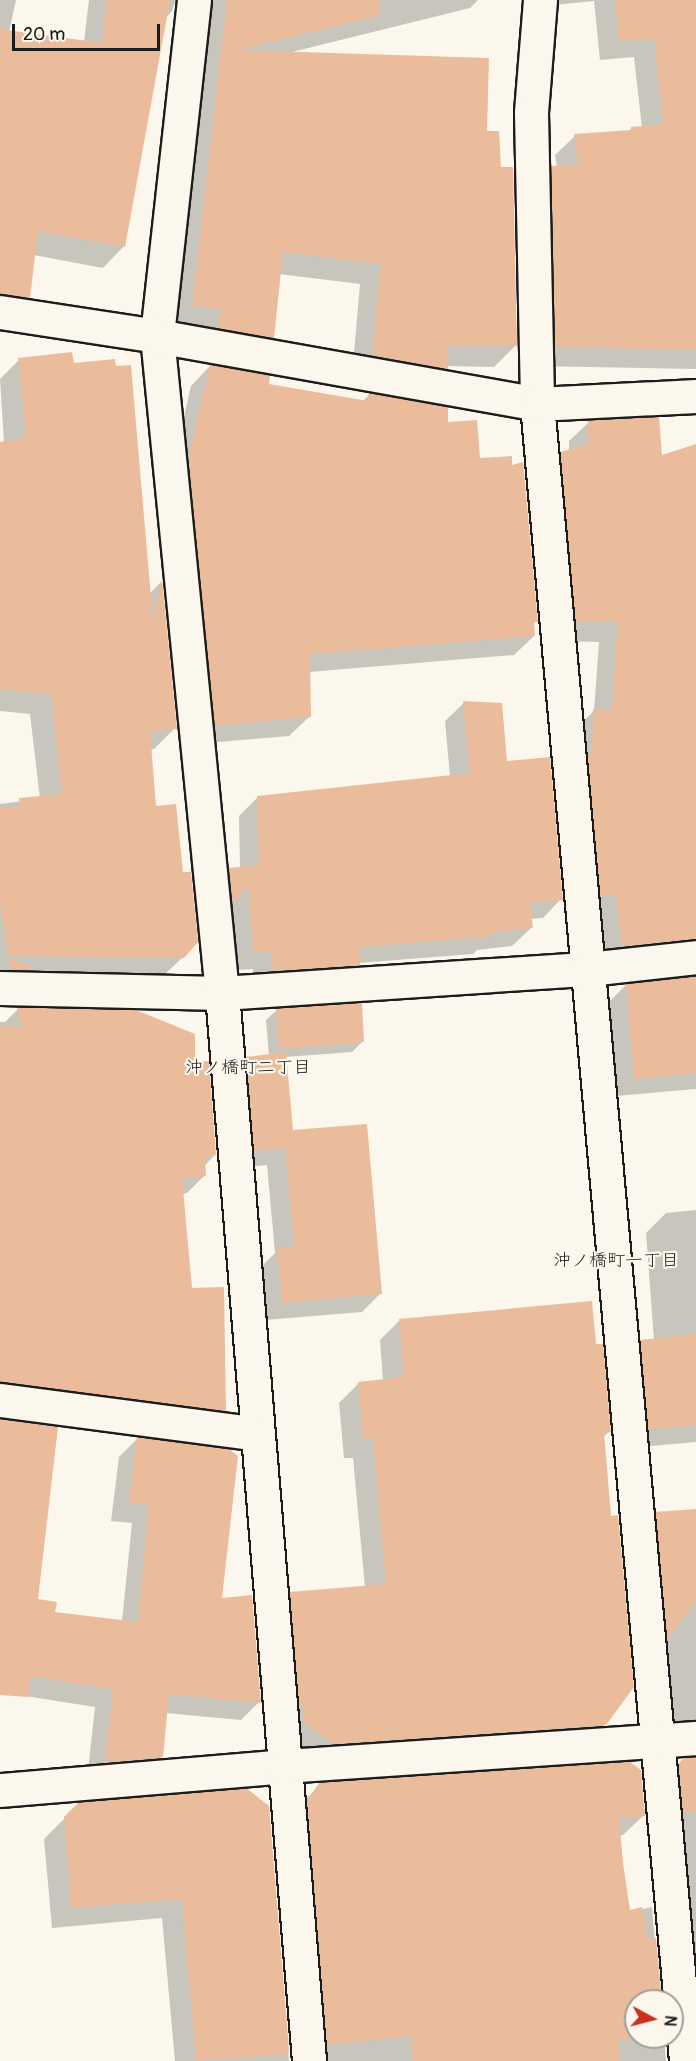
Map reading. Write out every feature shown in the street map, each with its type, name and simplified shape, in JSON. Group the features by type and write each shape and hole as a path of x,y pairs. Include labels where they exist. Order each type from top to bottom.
{"street":[{"path":"194,0 157,336 222,993 309,2061"},
{"path":"540,0 531,113 537,404 686,2061"},
{"path":"0,312 157,336 537,404 696,396"},
{"path":"0,988 222,993 588,969 696,957"},
{"path":"0,1400 257,1434"},
{"path":"0,1790 285,1766 696,1738"}],"building":[{"path":"107,0 170,0 125,247 38,231 30,298 0,294 0,29 102,43"},
{"path":"227,0 379,0 380,15 236,50 489,58 487,131 499,131 501,167 513,167 517,346 448,345 448,369 372,355 381,264 283,252 274,338 218,328 222,309 192,306"},
{"path":"615,0 696,0 696,350 555,347 551,166 578,165 574,134 631,130 631,127 663,124 654,38 619,41"},
{"path":"72,352 74,363 115,359 116,366 131,365 153,621 162,579 177,729 150,731 156,806 176,804 183,872 191,872 198,942 184,958 9,956 0,903 0,808 20,806 19,798 62,794 51,694 0,689 0,442 26,438 18,358"},
{"path":"210,364 270,375 269,384 368,401 369,393 448,407 448,422 477,420 480,458 512,456 512,465 523,462 538,622 534,622 535,636 310,654 311,717 214,726 188,461"},
{"path":"659,417 662,455 696,444 696,939 622,946 616,895 600,896 587,753 592,753 593,709 612,710 618,622 575,622 560,452 589,444 588,420"},
{"path":"463,701 502,703 507,761 550,757 563,900 530,903 533,928 493,932 493,936 359,947 360,965 273,971 271,951 254,952 248,886 232,904 228,868 259,865 257,796 470,773"},
{"path":"9,958 40,970 11,969"},
{"path":"696,976 696,1073 634,1079 626,984"},
{"path":"362,1003 364,1042 279,1049 276,1008"},
{"path":"17,1007 136,1010 195,1034 195,1062 209,1061 216,1155 205,1157 206,1176 182,1178 192,1288 224,1287 226,1411 0,1382 0,1026 21,1027"},
{"path":"286,1052 293,1130 367,1124 382,1294 282,1303 277,1248 294,1247 285,1148 254,1151 246,1057"},
{"path":"592,1301 596,1344 603,1344 611,1432 604,1433 611,1516 618,1515 634,1687 606,1725 333,1744 304,1722 303,1707 299,1706 290,1592 386,1584 373,1438 363,1439 358,1382 404,1377 399,1319"},
{"path":"696,1334 696,1425 648,1429 640,1340"},
{"path":"0,1419 58,1427 38,1599 57,1602 55,1612 138,1622 149,1505 129,1503 137,1437 229,1449 238,1456 222,1598 252,1595 261,1703 169,1694 163,1757 105,1762 113,1689 30,1676 28,1697 0,1695"},
{"path":"696,1509 696,1600 667,1640 655,1512"},
{"path":"696,1757 696,1811 682,1812 678,1764 684,1758"},
{"path":"629,1761 641,1770 645,1816 619,1818 623,1863 630,1910 642,1907 647,1939 656,1938 661,1989 624,1989 624,2040 618,2040 620,2061 413,2061 411,2036 327,2045 307,1800 320,1782"},
{"path":"246,1788 269,1806 289,2049 288,2054 196,2061 182,1899 71,1908 64,1817 79,1802"}],"district":[{"name":"沖ノ橋町二丁目","path":"248,1068"},
{"name":"沖ノ橋町一丁目","path":"616,1261"}]}
